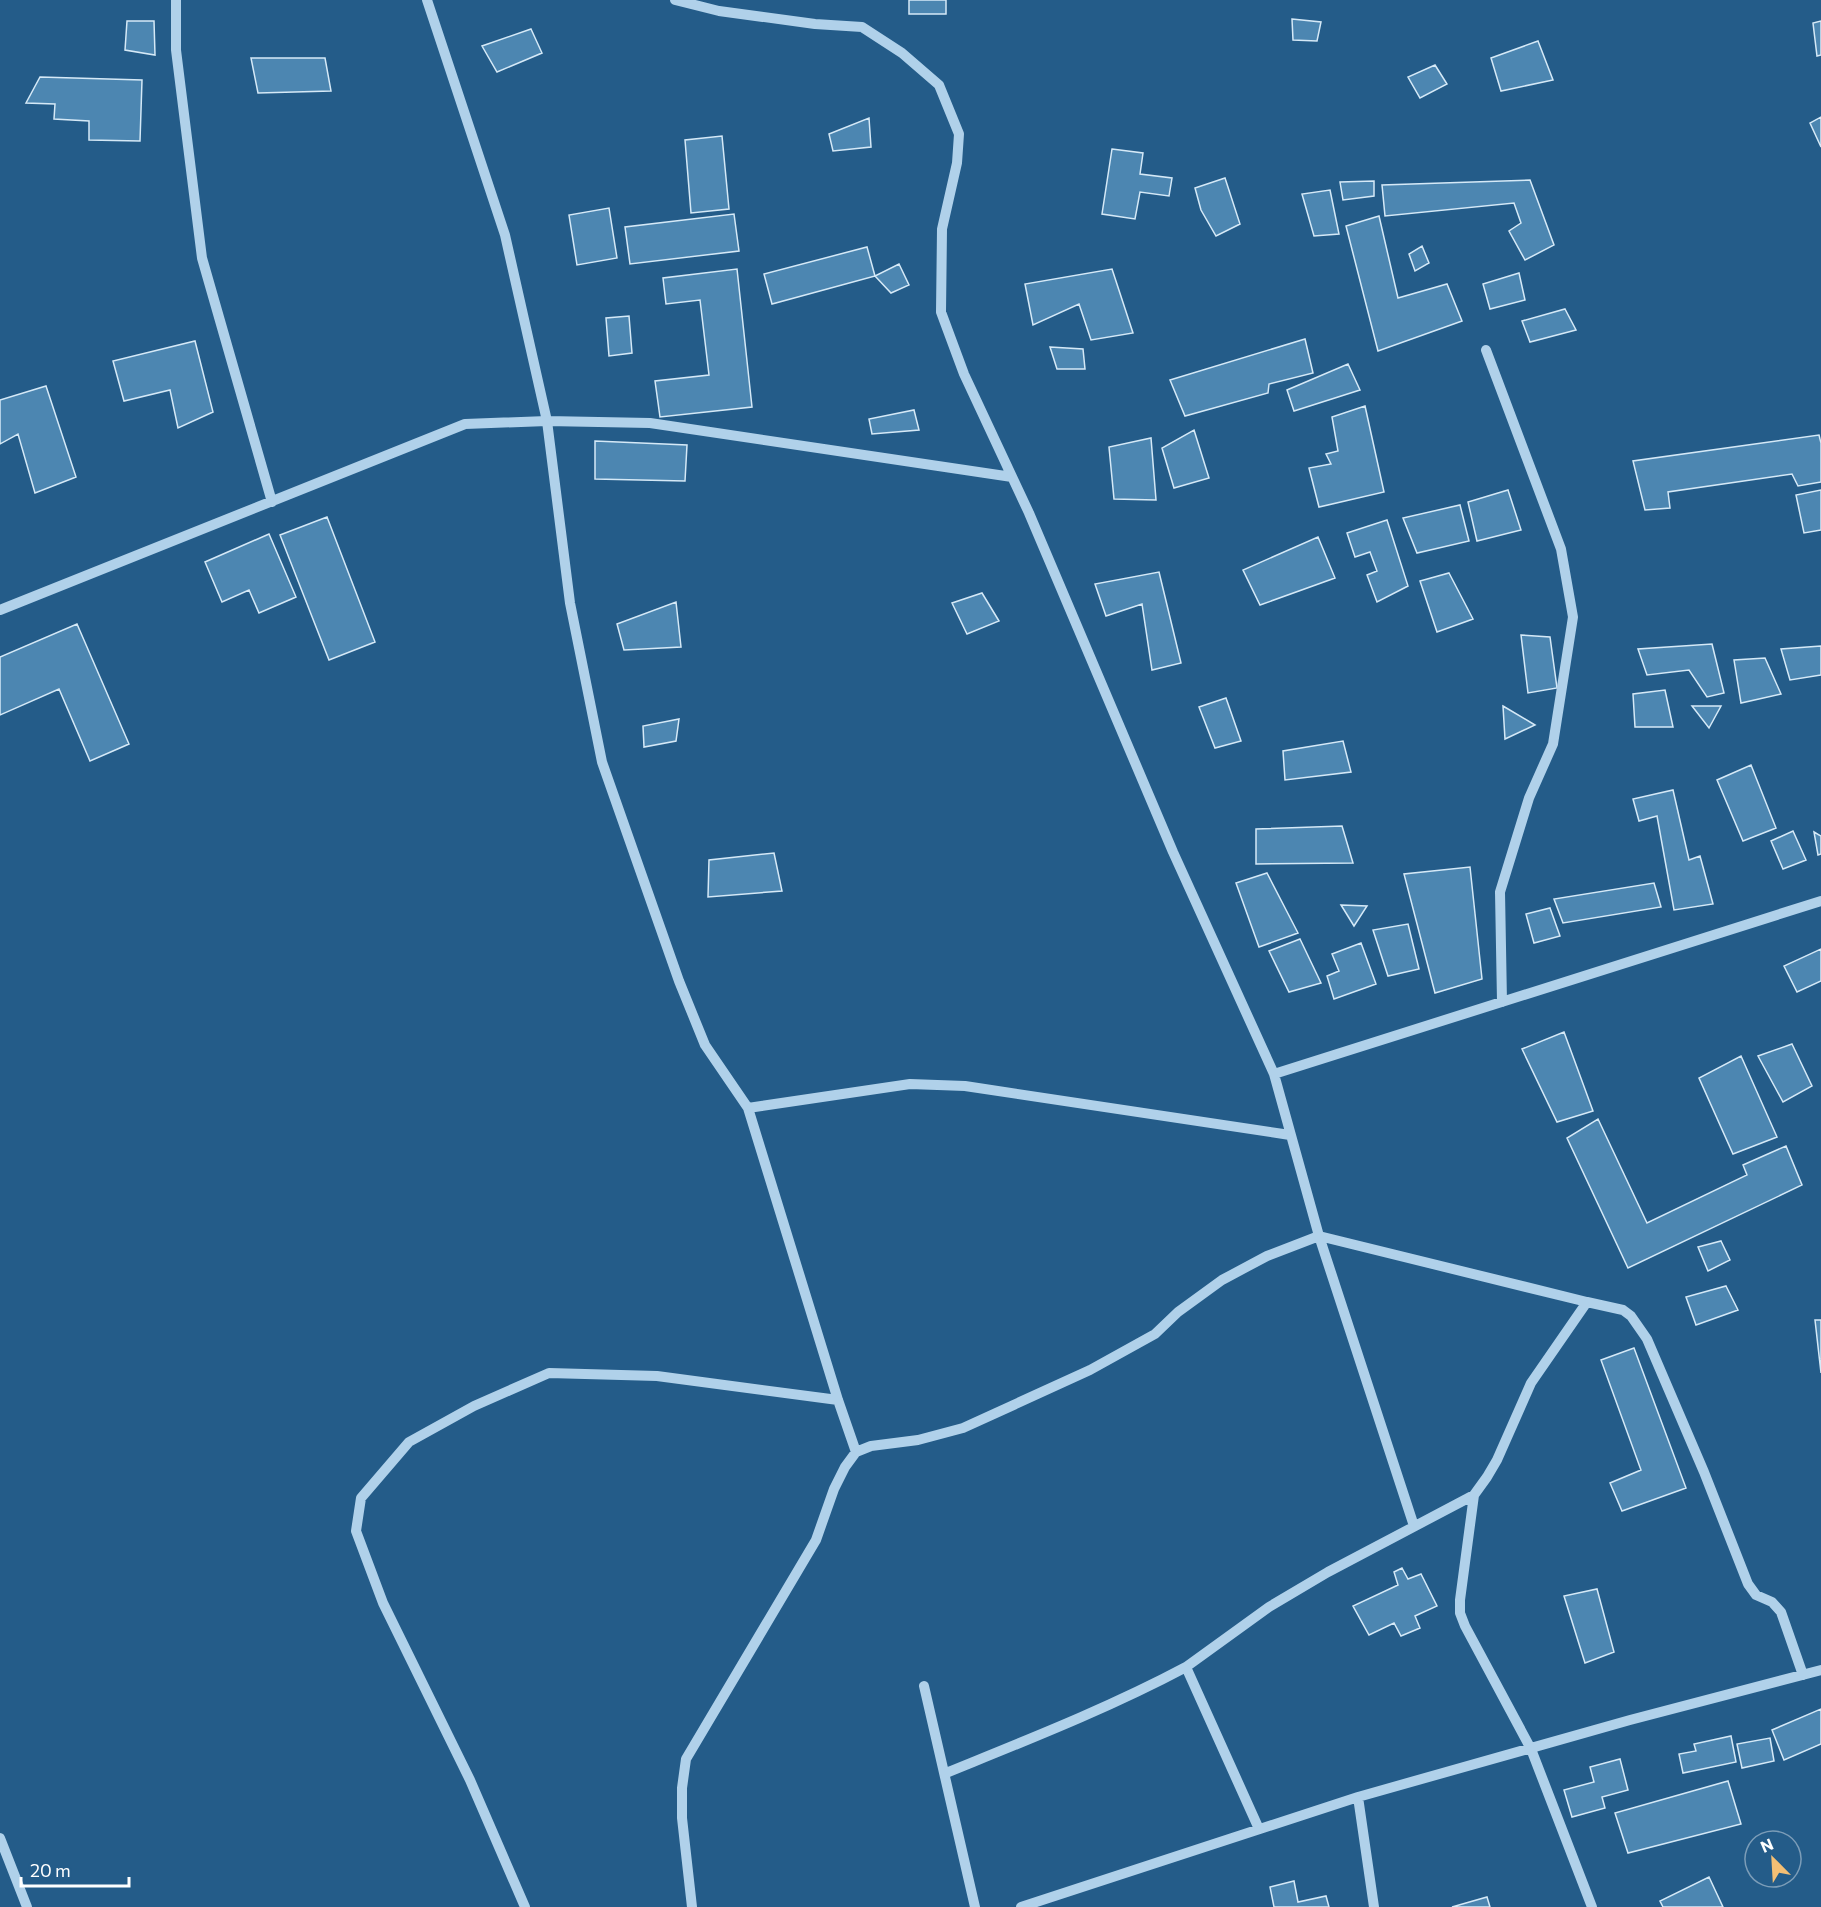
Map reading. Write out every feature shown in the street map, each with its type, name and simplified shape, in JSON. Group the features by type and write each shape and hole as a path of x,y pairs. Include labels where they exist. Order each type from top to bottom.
{"street":[{"path":"176,0 176,50 202,258 272,502"},
{"path":"427,0 505,235 547,421 570,603 602,762 679,981 705,1044 748,1108 856,1452"},
{"path":"675,0 719,11 815,24 862,27 902,53 939,86 959,134 957,164 942,229 941,312 964,374 1012,477 1173,852 1274,1074 1319,1236 1414,1526"},
{"path":"1486,350 1561,549 1573,617 1553,744 1529,798 1500,892 1502,1002"},
{"path":"0,610 465,424 547,421 650,423 1012,477"},
{"path":"1274,1074 1821,901"},
{"path":"748,1108 910,1084 965,1086 1290,1135"},
{"path":"692,1907 682,1818 682,1788 686,1759 816,1540 834,1490 845,1467 856,1452 871,1446 918,1440 963,1428 1089,1370 1155,1334 1178,1312 1222,1280 1267,1256 1319,1236 1617,1308 1631,1316 1647,1339 1708,1481 1748,1584 1756,1595 1773,1602 1781,1612 1803,1675"},
{"path":"946,1773 1081,1718 1138,1693 1186,1668 1269,1607 1328,1572 1474,1495 1497,1460 1531,1383 1587,1302"},
{"path":"525,1907 470,1780 383,1603 356,1531 361,1498 409,1442 474,1406 549,1373 657,1376 838,1400"},
{"path":"1474,1495 1460,1613 1531,1749 1592,1907"},
{"path":"1186,1668 1259,1829"},
{"path":"1021,1907 1049,1903 1259,1829 1359,1797 1630,1720 1821,1670"},
{"path":"924,1686 946,1773 975,1907"},
{"path":"1359,1797 1374,1907"},
{"path":"0,1838 27,1907"}],"building":[{"path":"909,0 946,0 946,14 909,14"},
{"path":"1292,19 1321,22 1317,41 1293,40"},
{"path":"127,21 154,21 155,55 125,50"},
{"path":"1821,21 1821,55 1817,56 1813,23"},
{"path":"531,29 542,53 497,72 482,46"},
{"path":"1538,41 1553,80 1501,91 1491,58"},
{"path":"251,58 325,58 331,91 258,93"},
{"path":"1435,65 1447,84 1420,98 1408,77"},
{"path":"40,77 142,80 140,141 89,140 89,121 54,119 55,104 26,103"},
{"path":"1821,117 1821,147 1810,123"},
{"path":"869,118 871,147 833,151 829,134"},
{"path":"722,136 729,209 691,213 685,140"},
{"path":"1112,149 1143,153 1140,174 1172,178 1169,196 1140,192 1135,219 1102,214"},
{"path":"1225,178 1240,224 1216,236 1201,210 1195,188"},
{"path":"1530,180 1554,245 1525,260 1509,231 1521,223 1514,203 1385,216 1382,185"},
{"path":"1374,181 1374,196 1343,200 1340,182"},
{"path":"1330,190 1339,234 1314,236 1302,194"},
{"path":"609,208 617,258 577,265 569,215"},
{"path":"734,214 739,251 630,264 625,227"},
{"path":"1379,216 1398,298 1447,284 1462,321 1378,351 1346,226"},
{"path":"1422,246 1429,263 1415,271 1409,254"},
{"path":"867,247 875,276 772,304 764,274"},
{"path":"899,264 909,285 891,293 875,276"},
{"path":"737,269 752,407 660,417 655,381 709,375 700,300 666,304 663,278"},
{"path":"1112,269 1133,333 1091,340 1079,304 1033,325 1025,284"},
{"path":"1519,273 1525,300 1490,309 1483,284"},
{"path":"1565,309 1576,330 1530,342 1522,321"},
{"path":"629,316 632,353 609,356 606,318"},
{"path":"1305,339 1313,373 1269,384 1268,393 1185,416 1170,380"},
{"path":"195,341 213,412 178,428 170,390 124,401 113,361"},
{"path":"1050,347 1083,349 1085,369 1057,369"},
{"path":"1348,364 1360,390 1294,411 1287,390"},
{"path":"46,386 76,477 35,493 18,434 0,444 0,400"},
{"path":"1365,406 1384,492 1319,507 1309,468 1331,464 1326,454 1338,451 1332,417"},
{"path":"914,410 919,430 872,434 869,419"},
{"path":"1194,430 1209,478 1174,488 1162,448"},
{"path":"1819,435 1821,482 1798,486 1792,474 1668,492 1670,508 1645,510 1633,461"},
{"path":"1151,438 1156,500 1114,499 1109,447"},
{"path":"595,441 687,445 685,481 595,479"},
{"path":"1508,490 1521,530 1477,541 1468,502"},
{"path":"1821,490 1821,530 1804,533 1796,495"},
{"path":"1460,505 1469,541 1417,553 1403,518"},
{"path":"327,517 375,642 329,660 280,535"},
{"path":"1387,520 1408,586 1377,602 1367,575 1377,571 1370,552 1355,557 1347,533"},
{"path":"269,534 296,597 259,613 249,590 222,602 205,562"},
{"path":"1318,537 1335,578 1260,605 1243,570"},
{"path":"1159,572 1181,663 1152,670 1142,604 1106,616 1095,584"},
{"path":"1449,573 1473,619 1437,632 1420,581"},
{"path":"982,593 999,621 967,634 952,603"},
{"path":"676,602 681,647 624,650 617,624"},
{"path":"77,624 129,744 90,761 59,689 0,715 0,657"},
{"path":"1521,635 1550,637 1557,688 1528,693"},
{"path":"1712,644 1724,693 1707,697 1689,670 1647,675 1638,649"},
{"path":"1821,646 1821,675 1790,680 1781,649"},
{"path":"1765,658 1781,694 1741,703 1734,660"},
{"path":"1665,690 1673,727 1635,727 1633,694"},
{"path":"1226,698 1241,741 1215,748 1199,707"},
{"path":"1503,706 1535,725 1505,739"},
{"path":"1692,706 1721,706 1709,728"},
{"path":"679,719 676,741 644,747 643,726"},
{"path":"1343,741 1351,772 1285,780 1283,751"},
{"path":"1751,765 1776,828 1743,841 1717,780"},
{"path":"1673,790 1689,860 1700,856 1713,904 1674,910 1657,816 1639,821 1633,799"},
{"path":"1342,826 1353,863 1256,864 1256,829"},
{"path":"1793,831 1806,860 1783,869 1771,841"},
{"path":"1814,832 1821,836 1821,854 1818,855"},
{"path":"774,853 782,891 708,897 709,860"},
{"path":"1470,867 1482,979 1435,993 1404,874"},
{"path":"1267,873 1298,933 1259,947 1236,883"},
{"path":"1654,883 1661,907 1563,923 1554,899"},
{"path":"1341,905 1367,906 1354,926"},
{"path":"1550,908 1560,936 1534,943 1526,914"},
{"path":"1408,924 1419,969 1388,976 1373,930"},
{"path":"1300,939 1321,983 1289,992 1269,951"},
{"path":"1361,943 1376,984 1334,999 1327,976 1339,971 1332,954"},
{"path":"1821,949 1821,981 1797,992 1784,966"},
{"path":"1564,1032 1593,1111 1557,1122 1522,1049"},
{"path":"1792,1044 1812,1086 1783,1102 1758,1056"},
{"path":"1741,1056 1777,1137 1733,1154 1699,1078"},
{"path":"1598,1119 1647,1223 1747,1175 1743,1165 1786,1146 1802,1185 1628,1268 1567,1138"},
{"path":"1721,1241 1730,1260 1708,1271 1698,1247"},
{"path":"1726,1286 1738,1310 1696,1325 1686,1297"},
{"path":"1815,1320 1821,1320 1821,1373"},
{"path":"1634,1348 1686,1488 1622,1511 1610,1483 1641,1470 1601,1360"},
{"path":"1402,1568 1408,1579 1421,1574 1437,1606 1415,1616 1420,1628 1401,1636 1394,1623 1369,1635 1353,1606 1398,1585 1394,1572"},
{"path":"1597,1589 1614,1652 1585,1663 1564,1596"},
{"path":"1821,1709 1821,1744 1784,1760 1772,1730"},
{"path":"1731,1736 1736,1762 1683,1773 1679,1754 1696,1751 1694,1744"},
{"path":"1770,1738 1774,1761 1742,1768 1737,1744"},
{"path":"1620,1759 1628,1790 1602,1797 1605,1808 1572,1817 1564,1790 1594,1782 1590,1767"},
{"path":"1728,1781 1741,1824 1628,1853 1615,1813"},
{"path":"1709,1877 1723,1907 1663,1907 1660,1901"},
{"path":"1294,1881 1298,1902 1326,1896 1329,1907 1274,1907 1270,1887"},
{"path":"1487,1897 1490,1907 1452,1907"}]}
